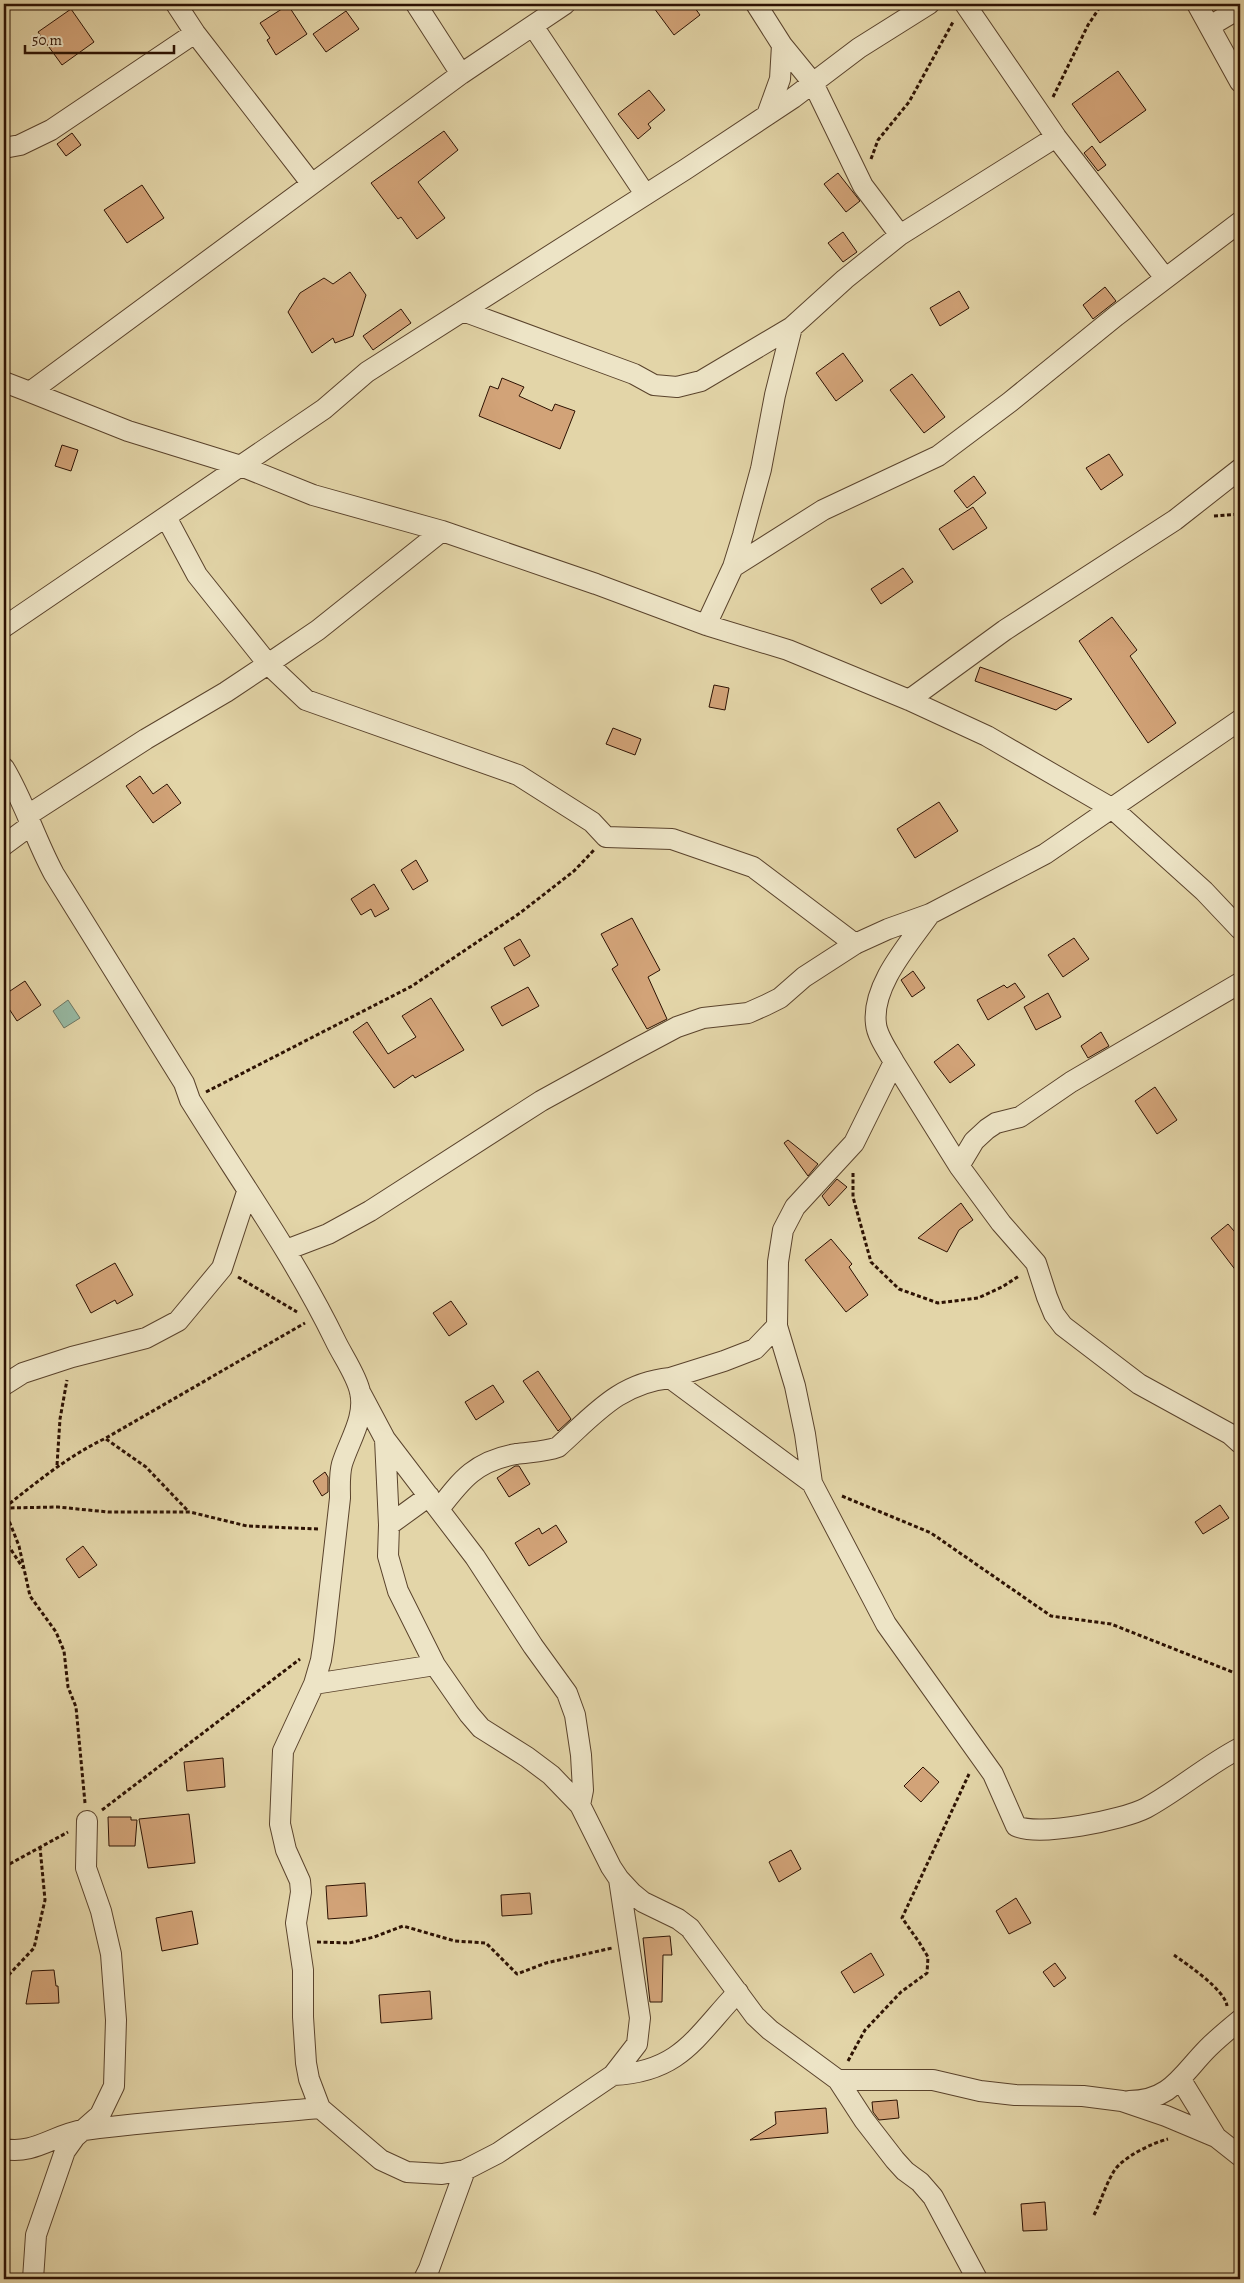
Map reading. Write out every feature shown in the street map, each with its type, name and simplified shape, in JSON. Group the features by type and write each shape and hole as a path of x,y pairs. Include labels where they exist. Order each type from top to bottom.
{"street":[{"path":"176,4 195,33 312,183"},
{"path":"416,4 461,74"},
{"path":"30,392 461,74 565,4"},
{"path":"756,4 782,45 813,83 863,186 900,235"},
{"path":"4,627 324,409 367,372 768,115 859,48 930,4"},
{"path":"1197,4 1240,82"},
{"path":"1210,26 1240,8"},
{"path":"959,12 1165,278"},
{"path":"532,26 645,194"},
{"path":"4,148 20,145 52,130 195,33"},
{"path":"768,115 780,79 782,45"},
{"path":"463,311 634,374 654,384 676,387 701,381 792,327 845,279 900,235 1056,137"},
{"path":"734,567 823,510 938,456 1010,402 1165,278 1240,222"},
{"path":"706,625 734,567 761,469 775,395 792,327"},
{"path":"4,383 128,431 241,466 313,495 442,531 596,584 706,625 788,650 909,700 987,736 1113,809 1204,890 1240,929"},
{"path":"909,700 1004,630 1175,520 1240,469"},
{"path":"166,517 197,575 268,664 306,700 518,775 592,822 606,837 672,839 753,867 855,944"},
{"path":"4,846 30,820 146,739 226,692 318,630 442,531"},
{"path":"286,1250 328,1234 370,1211 541,1101 677,1027 703,1018 748,1013 780,998 804,978 855,944 888,929 930,914 1045,854 1240,720"},
{"path":"4,768 15,785 38,843 54,874 184,1084 190,1100 247,1192 286,1250 312,1314 360,1392 385,1439 475,1557 533,1646 567,1693 575,1715 581,1755 583,1790 580,1805"},
{"path":"930,914 890,971 876,1009 876,1026 894,1062 959,1166 1001,1223 1036,1263 1054,1314 1063,1326 1139,1384 1230,1434 1240,1443"},
{"path":"959,1166 974,1141 996,1123 1020,1117 1071,1082 1240,983"},
{"path":"894,1062 854,1143 795,1208 783,1230 778,1262 777,1326 803,1424 812,1483 886,1624 979,1754 1003,1793 1014,1823 1022,1829 1068,1828 1120,1817 1144,1809 1212,1763 1240,1748"},
{"path":"4,1385 24,1373 72,1357 146,1338 178,1321 222,1268 247,1192"},
{"path":"389,1525 434,1502 477,1467 509,1455 550,1450 558,1447 602,1405 634,1386 652,1380 670,1378 755,1349 777,1326"},
{"path":"670,1378 812,1483"},
{"path":"360,1392 359,1416 341,1473 322,1660 314,1684 283,1751 281,1767 280,1830 300,1881 301,1892 296,1923 303,1970 303,2017 309,2079 320,2108 380,2160 407,2172 442,2174 465,2170 498,2153 614,2075 637,2044 640,2018 619,1879"},
{"path":"385,1439 389,1525 388,1556 398,1591 435,1665 481,1728 551,1775 580,1805 619,1879 643,1902 678,1918 690,1928 756,2016 770,2030 838,2080 864,2120 894,2160 930,2193 977,2279"},
{"path":"314,1684 435,1665"},
{"path":"33,2279 36,2235 66,2151 82,2130 100,2115 114,2086 116,2020 111,1954 101,1911 86,1868 87,1821"},
{"path":"614,2075 636,2074 652,2070 668,2061 691,2045 738,1992"},
{"path":"838,2080 933,2080 1015,2095 1083,2096 1122,2101 1144,2101 1156,2098 1181,2080 1208,2048 1235,2024"},
{"path":"272,2112 298,2098 309,2079"},
{"path":"1181,2080 1216,2137"},
{"path":"1122,2101 1166,2116 1216,2137 1240,2156"},
{"path":"4,2147 16,2151 29,2150 82,2130 320,2108"},
{"path":"424,2279 465,2170"}],"path":[{"path":"1042,117 1088,25 1102,4"},
{"path":"863,186 878,140 909,102 959,12"},
{"path":"190,1100 412,986 520,913 574,871 606,837"},
{"path":"854,1143 853,1197 871,1262 899,1289 938,1303 978,1298 1002,1287 1036,1263"},
{"path":"222,1268 312,1314"},
{"path":"4,1508 57,1466 87,1447 106,1438 312,1314"},
{"path":"57,1466 60,1419 72,1357"},
{"path":"106,1438 146,1467 190,1512"},
{"path":"812,1483 931,1533 1051,1616 1111,1624 1240,1674"},
{"path":"4,1508 58,1507 108,1512 190,1512 246,1526 336,1530"},
{"path":"4,1508 19,1546 30,1596 56,1632 64,1651 68,1687 76,1708 87,1821"},
{"path":"4,1539 25,1571"},
{"path":"4,1867 87,1821 324,1640"},
{"path":"838,2080 864,2030 901,1992 927,1973 928,1957 902,1918 979,1754"},
{"path":"4,1980 34,1948 46,1900 40,1847"},
{"path":"296,1923 316,1942 349,1942 374,1937 403,1926 455,1941 486,1943 518,1974 546,1963 629,1944"},
{"path":"1174,1955 1204,1978 1226,2000 1235,2024"},
{"path":"1094,2215 1114,2171 1121,2163 1155,2143 1170,2139"}],"shaded area":[{"path":"68,1000 80,1018 64,1028 53,1011"}],"building":[{"path":"651,4 692,4 700,15 674,35"},
{"path":"288,5 307,34 276,55 267,40 270,38 260,23"},
{"path":"71,9 94,42 62,65 38,32"},
{"path":"346,11 359,29 326,52 313,34"},
{"path":"1118,71 1146,110 1100,143 1072,104"},
{"path":"649,90 665,110 648,124 651,128 638,139 618,114"},
{"path":"444,131 458,150 418,182 445,218 417,239 401,217 398,219 371,183"},
{"path":"72,133 81,145 66,156 57,144"},
{"path":"1092,146 1106,165 1098,171 1084,153"},
{"path":"838,173 860,201 846,212 824,184"},
{"path":"142,185 164,218 127,243 104,210"},
{"path":"843,232 857,252 843,262 828,243"},
{"path":"350,272 366,295 353,336 335,343 333,338 312,353 288,312 300,293 324,278 333,284"},
{"path":"1105,287 1116,301 1093,319 1083,305"},
{"path":"959,291 969,308 940,326 930,308"},
{"path":"401,309 411,323 373,350 363,336"},
{"path":"843,353 863,381 836,401 816,373"},
{"path":"912,374 945,417 924,433 890,390"},
{"path":"502,378 524,387 519,396 552,411 555,404 575,411 560,449 479,416 490,386 498,389"},
{"path":"62,445 78,450 71,471 55,466"},
{"path":"1109,454 1123,475 1101,490 1086,468"},
{"path":"974,476 986,493 967,508 954,491"},
{"path":"973,507 987,528 953,550 939,529"},
{"path":"903,568 913,582 881,604 871,589"},
{"path":"1112,617 1137,650 1130,656 1176,723 1148,743 1079,641"},
{"path":"980,667 1072,699 1056,710 975,681"},
{"path":"714,685 729,688 725,710 709,707"},
{"path":"613,728 641,739 635,755 606,744"},
{"path":"140,776 153,794 167,784 181,803 153,823 126,786"},
{"path":"939,802 958,831 915,858 897,829"},
{"path":"416,860 428,881 413,890 401,870"},
{"path":"374,884 389,909 375,917 371,909 361,915 351,899"},
{"path":"632,918 660,970 648,977 667,1019 647,1029 612,969 618,965 601,934"},
{"path":"1074,938 1089,959 1063,977 1048,955"},
{"path":"520,939 530,956 514,966 504,948"},
{"path":"913,971 925,988 912,997 901,980"},
{"path":"25,981 41,1005 17,1021 4,1001 4,995"},
{"path":"1015,983 1025,997 988,1020 977,1000 1004,985 1007,988"},
{"path":"528,987 539,1006 502,1026 491,1007"},
{"path":"1048,993 1061,1017 1036,1030 1024,1007"},
{"path":"431,998 464,1050 415,1078 413,1075 394,1088 353,1032 367,1022 388,1054 416,1037 402,1016"},
{"path":"1101,1032 1109,1046 1088,1058 1081,1046"},
{"path":"958,1044 975,1065 950,1083 934,1062"},
{"path":"1155,1087 1177,1120 1157,1134 1135,1101"},
{"path":"788,1140 818,1164 808,1176 784,1143"},
{"path":"837,1179 847,1187 829,1206 822,1196"},
{"path":"961,1203 973,1220 959,1230 947,1252 918,1238"},
{"path":"1228,1224 1240,1238 1240,1276 1211,1238"},
{"path":"831,1239 852,1264 849,1267 868,1295 846,1312 805,1260"},
{"path":"115,1263 133,1295 117,1304 115,1300 91,1313 76,1285"},
{"path":"451,1301 467,1324 449,1336 433,1313"},
{"path":"538,1371 571,1419 558,1431 523,1381"},
{"path":"493,1385 504,1402 476,1420 465,1402"},
{"path":"515,1466 519,1466 530,1484 509,1497 497,1478"},
{"path":"325,1472 328,1477 328,1492 322,1496 313,1481"},
{"path":"1220,1505 1229,1518 1203,1534 1195,1522"},
{"path":"556,1525 567,1542 529,1566 515,1543 539,1528 542,1534"},
{"path":"83,1546 97,1565 79,1578 66,1559"},
{"path":"223,1758 225,1787 187,1791 184,1762"},
{"path":"923,1767 939,1782 921,1802 904,1786"},
{"path":"189,1814 195,1863 148,1868 139,1819"},
{"path":"108,1817 131,1817 131,1820 137,1820 135,1846 109,1846"},
{"path":"791,1850 801,1869 779,1882 769,1862"},
{"path":"365,1883 367,1916 328,1919 326,1886"},
{"path":"530,1893 532,1914 502,1916 501,1895"},
{"path":"1016,1898 1031,1923 1009,1934 996,1911"},
{"path":"192,1911 198,1944 162,1951 156,1918"},
{"path":"670,1936 672,1955 663,1955 662,2002 650,2002 643,1938"},
{"path":"871,1953 884,1975 854,1993 841,1972"},
{"path":"1055,1963 1066,1978 1054,1987 1043,1972"},
{"path":"54,1970 56,1986 58,1986 59,2003 26,2004 32,1971"},
{"path":"430,1991 432,2019 381,2023 379,1995"},
{"path":"897,2100 899,2118 879,2120 873,2112 872,2102"},
{"path":"826,2108 828,2133 750,2140 776,2124 775,2112"},
{"path":"1045,2202 1047,2230 1023,2231 1021,2204"}]}
